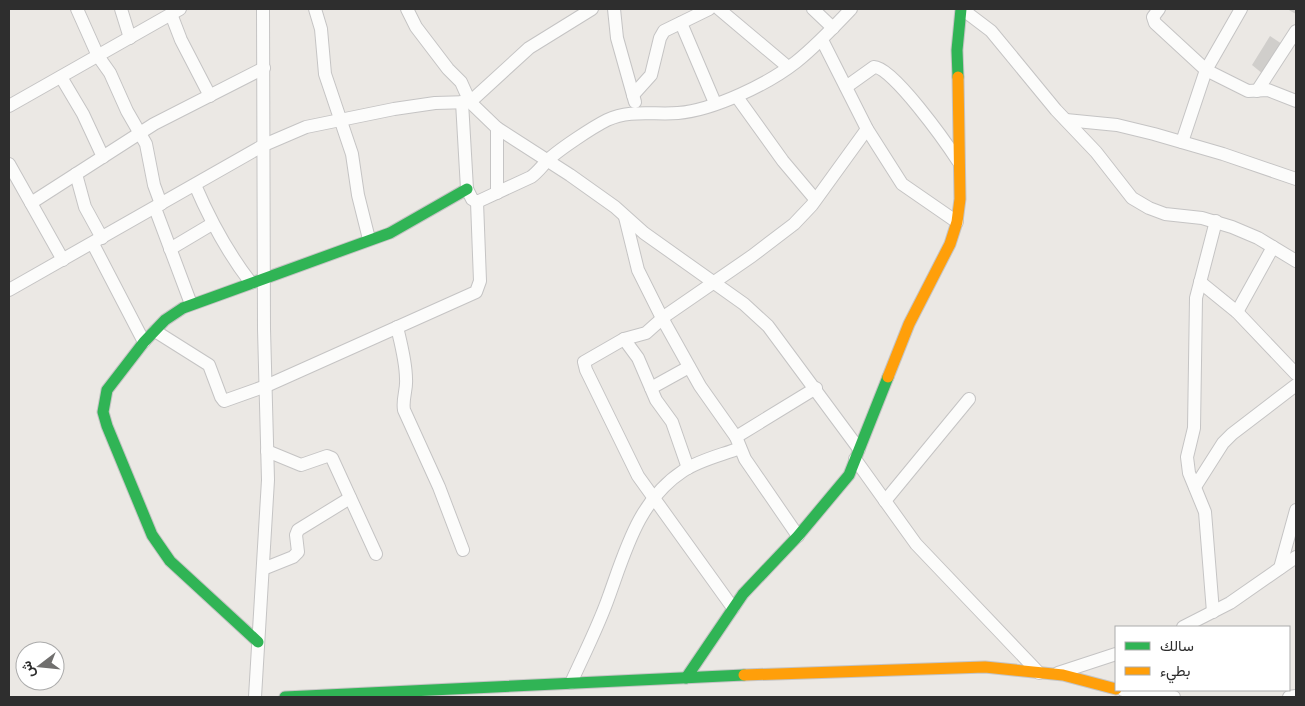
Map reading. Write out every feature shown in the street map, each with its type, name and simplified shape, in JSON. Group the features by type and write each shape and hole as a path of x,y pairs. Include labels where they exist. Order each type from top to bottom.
{"street":[{"path":"77,9 98,56 110,74 127,111 148,148 158,206 170,249 191,304"},
{"path":"121,9 130,38"},
{"path":"255,697 268,480 264,278 264,9"},
{"path":"316,9 321,29 325,74 352,154 358,195 369,239"},
{"path":"407,9 416,27 461,82 466,102 467,189 472,199 477,202"},
{"path":"9,290 264,145 306,127 435,103 466,102 529,48 592,9"},
{"path":"614,9 617,38 638,112"},
{"path":"633,96 651,75 660,38 664,31 709,9"},
{"path":"719,9 788,68"},
{"path":"813,9 833,28"},
{"path":"477,202 531,177 538,172 547,160 607,120 638,112 678,113 737,97 788,68 822,40 851,9"},
{"path":"961,9 990,31 1096,152 1132,198 1149,208 1165,214 1216,221 1258,238 1296,261"},
{"path":"686,678 743,594 798,536 842,485 857,454 909,324 950,244 958,222 960,199 957,50 961,9"},
{"path":"1159,9 1153,17 1154,23 1206,70 1248,91 1268,90 1296,101"},
{"path":"1182,142 1206,70 1242,9"},
{"path":"9,106 177,10 181,40 210,96"},
{"path":"681,23 715,103"},
{"path":"1257,91 1296,31"},
{"path":"822,40 867,129 902,184 958,222"},
{"path":"846,87 874,67 882,69 909,96 958,161"},
{"path":"31,203 140,133 264,68"},
{"path":"61,77 103,156"},
{"path":"737,97 783,161 815,199"},
{"path":"466,102 497,128 578,180 625,216 644,234 744,304 768,326 816,388 885,501 916,544 1039,673"},
{"path":"1066,120 1117,125 1182,142 1296,179"},
{"path":"497,128 497,193"},
{"path":"733,608 685,539 652,498 626,455 584,364 587,360 624,339 646,333 662,318 794,224 867,129"},
{"path":"9,164 13,181 31,203 63,260"},
{"path":"76,174 97,241 144,342"},
{"path":"195,185 212,224 231,257 251,282"},
{"path":"258,642 166,555 152,535 107,426 103,412 107,390 154,331 165,320 191,304 251,282 301,267 344,248 402,227 467,189"},
{"path":"154,331 209,365 224,401 266,386 476,292 480,281 477,202"},
{"path":"625,216 638,270 662,318 689,367 798,536"},
{"path":"1214,612 1205,512 1189,473 1187,457 1194,428 1196,298 1216,221"},
{"path":"170,249 212,224"},
{"path":"1237,312 1273,247"},
{"path":"1200,282 1237,312 1296,374"},
{"path":"397,328 406,371 406,386 403,397 404,410 440,487 463,550"},
{"path":"624,339 638,358 656,400 672,422 688,468"},
{"path":"651,388 689,367"},
{"path":"1195,486 1223,443 1296,385"},
{"path":"571,683 609,596 620,558 652,498 688,468 738,442 816,388"},
{"path":"885,501 969,399"},
{"path":"267,451 301,465 330,456 376,554"},
{"path":"262,569 298,552 296,535 298,530 350,498"},
{"path":"1280,568 1296,510"},
{"path":"1185,626 1214,612 1296,557"},
{"path":"1056,674 1115,654"},
{"path":"284,697 686,678 985,667 1056,674 1115,688"},
{"path":"1130,691 1174,697"},
{"path":"1289,697 1296,696"}],"building":[{"path":"1287,9 1296,9 1296,14"},
{"path":"1270,36 1282,44 1263,74 1252,65"}],"traffic: fast":[{"path":"958,77 957,50 961,9"},
{"path":"258,642 170,561 152,535 107,426 103,412 107,390 144,342 165,320 183,308 390,233 467,189"},
{"path":"686,678 743,594 798,536 849,475 888,377"},
{"path":"285,697 744,675"}],"traffic: slow":[{"path":"888,377 909,324 950,244 957,222 960,199 958,77"},
{"path":"744,675 985,667 1063,675 1115,689"}]}
